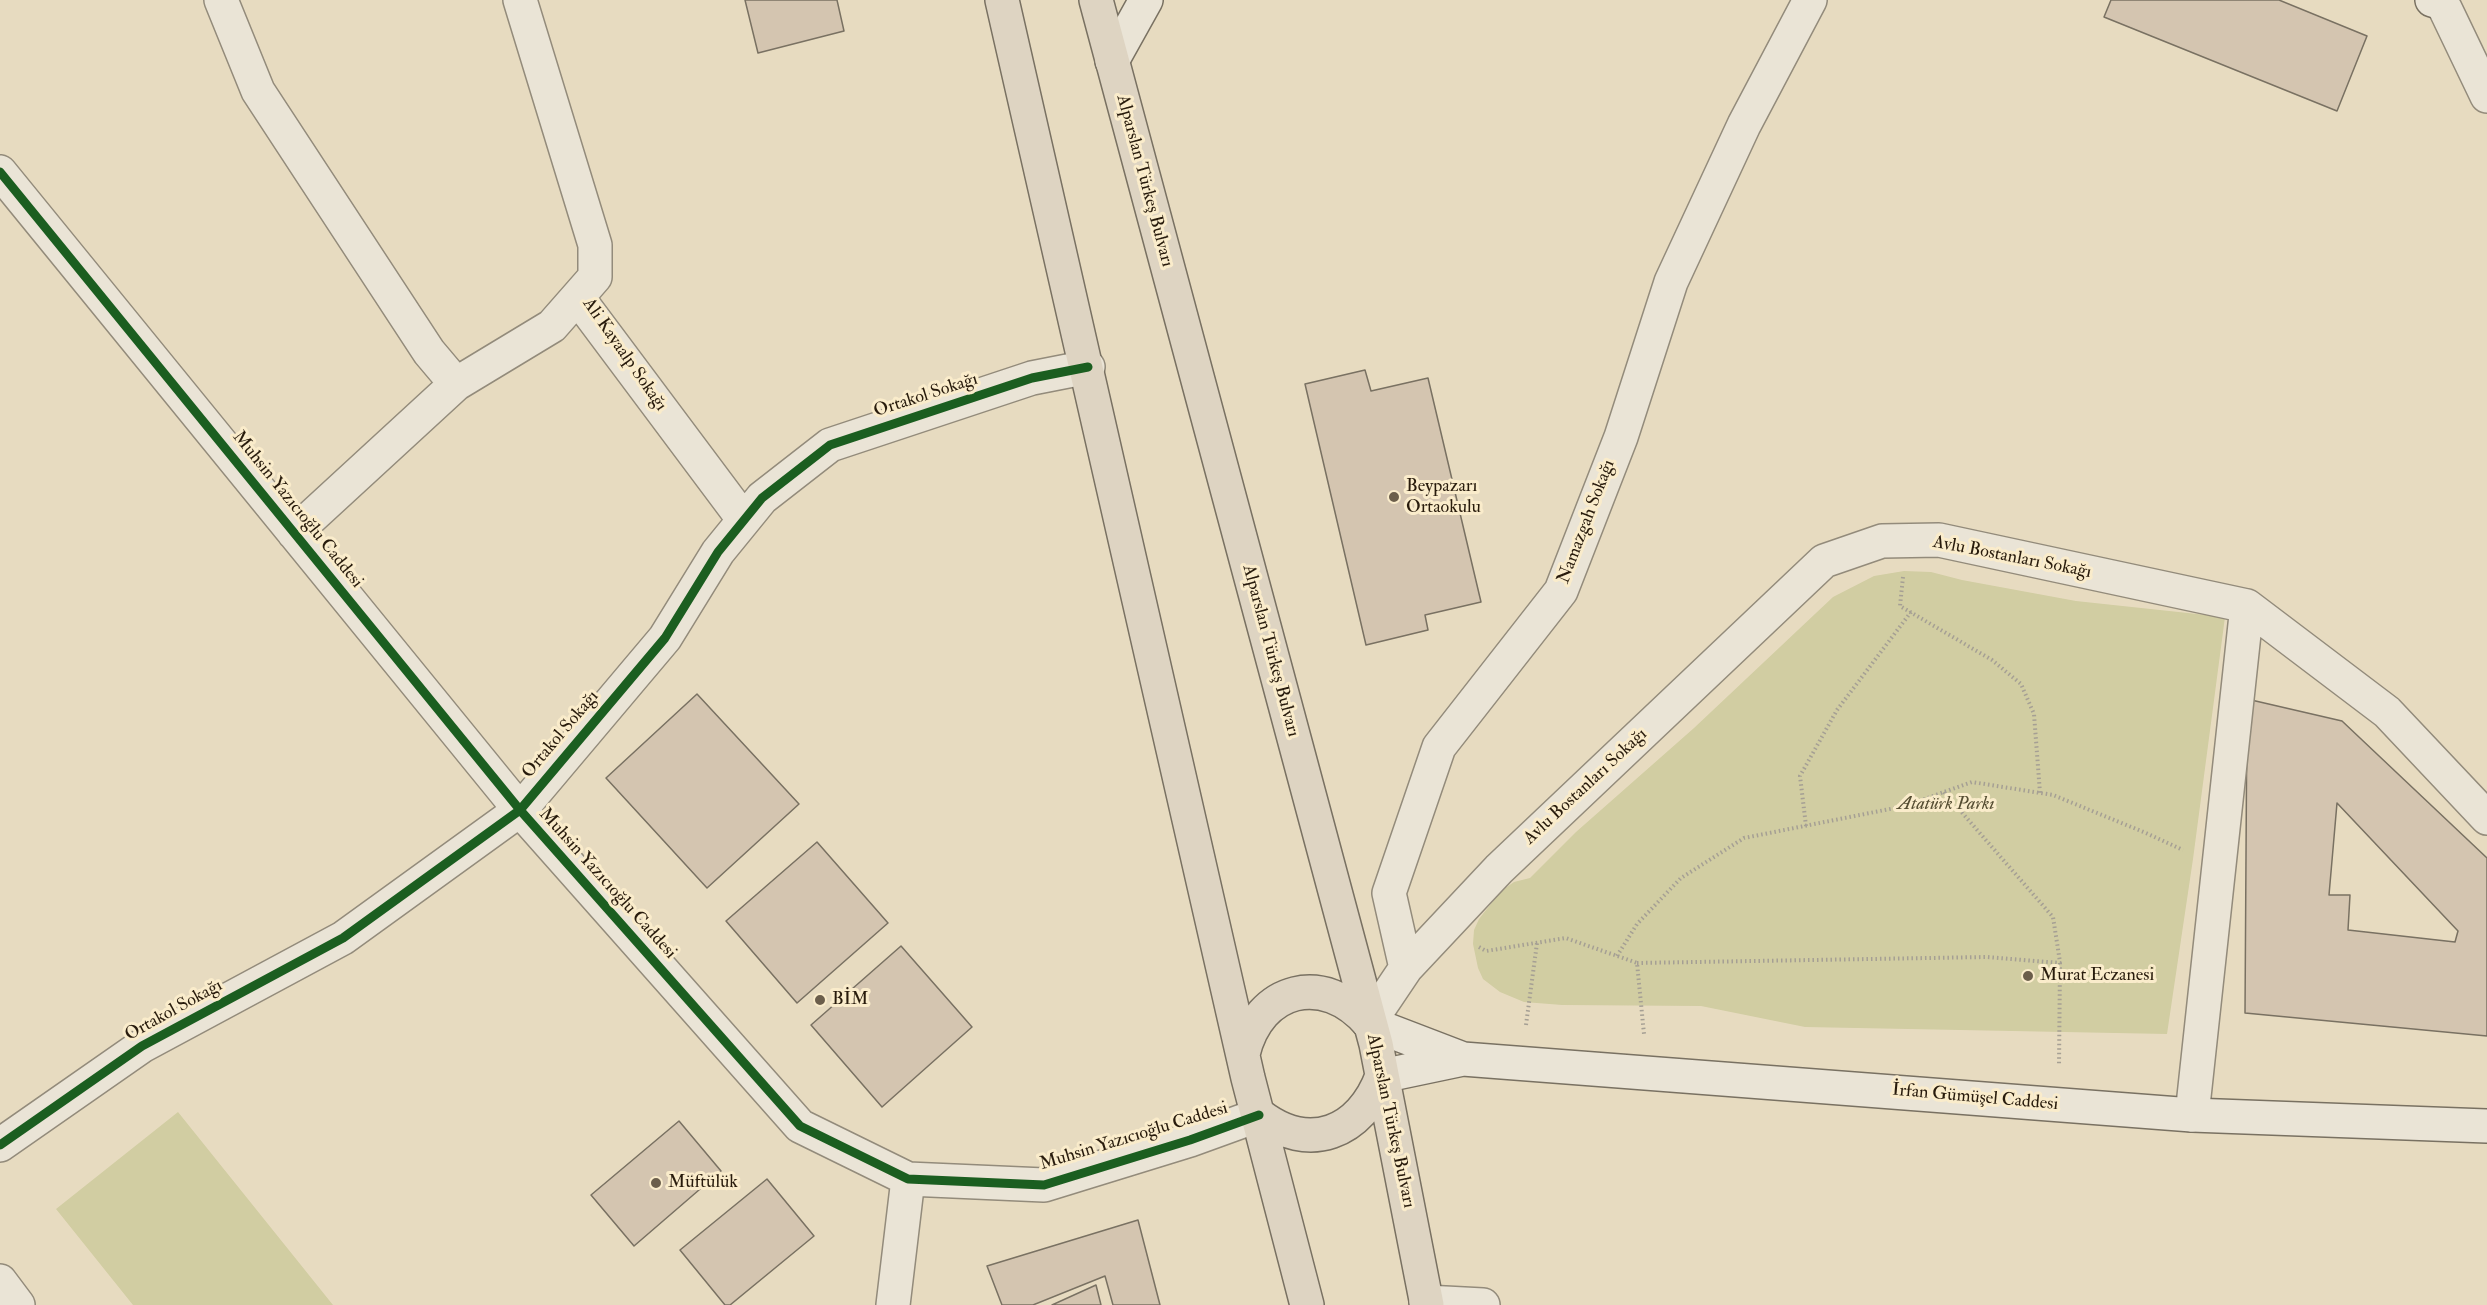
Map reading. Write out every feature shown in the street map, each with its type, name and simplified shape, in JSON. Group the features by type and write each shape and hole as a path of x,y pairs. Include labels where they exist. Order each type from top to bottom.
{"highway":[{"path":"1002,0 1088,367 1243,1054 1307,1305"},
{"name":"Alparslan Türkeş Bulvarı","path":"1096,0 1369,1023 1382,1076 1426,1304"},
{"path":"1243,1054 1247,1037 1262,1015 1282,999 1299,993 1319,992 1338,997 1356,1007 1369,1023"},
{"path":"1259,1115 1282,1130 1295,1133 1315,1134 1334,1131 1351,1122 1365,1109 1376,1094 1382,1076"}],"street":[{"path":"221,0 258,91 429,352 456,384"},
{"name":"Ali Kayaalp Sokağı","path":"520,0 595,245 594,277 578,298 744,519"},
{"path":"1112,62 1146,0"},
{"name":"Namazgah Sokağı","path":"1406,968 1389,893 1439,747 1561,591 1621,437 1671,282 1744,125 1810,0"},
{"path":"2438,1 2487,96"},
{"name":"Muhsin Yazıcıoğlu Caddesi","path":"0,172 520,810 800,1126 908,1179 1044,1185 1190,1140 1259,1115"},
{"path":"294,533 456,384 552,326 578,298"},
{"name":"Ortakol Sokağı","path":"0,1145 142,1046 343,938 520,810 665,638 718,552 744,519 762,498 830,445 1032,378 1088,367"},
{"name":"Avlu Bostanları Sokağı","path":"1406,968 1498,869 1824,561 1882,541 1940,540 2247,606 2387,712 2487,818"},
{"path":"2192,1115 2247,606"},
{"path":"1369,1023 1406,968"},
{"name":"İrfan Gümüşel Caddesi","path":"1369,1023 1463,1059"},
{"name":"İrfan Gümüşel Caddesi","path":"1382,1076 1463,1059 2192,1115 2487,1126"},
{"path":"893,1305 908,1179"},
{"path":"0,1281 18,1305"},
{"path":"1426,1304 1483,1305"}],"path":[{"path":"1906,540 1900,606 1992,660 2021,684 2034,714 2040,793"},
{"path":"1806,826 1800,776 1838,710 1911,612"},
{"path":"1617,956 1637,924 1682,878 1744,838 1905,806 1972,782 2053,795 2146,832 2219,867"},
{"path":"1944,792 2053,917 2060,963 2059,1105"},
{"path":"1444,927 1486,951 1566,938 1637,963 1987,957 2060,963"},
{"path":"1521,1062 1537,943"},
{"path":"1637,963 1648,1072"}],"green space":[{"name":"Atatürk Parkı","path":"1904,571 1931,572 2076,601 2225,617 2167,1034 1805,1027 1701,1006 1562,1005 1524,1002 1500,992 1483,979 1473,944 1474,930 1479,919 1501,891 1514,882 1530,878 1576,832 1694,728 1833,597 1874,576"},
{"path":"178,1112 333,1305 133,1305 56,1209"}],"building":[{"path":"745,0 837,0 844,31 758,53"},
{"path":"2111,0 2279,0 2367,36 2337,111 2104,17"},
{"name":"Beypazarı Ortaokulu","path":"1365,370 1371,391 1428,378 1481,602 1425,615 1428,630 1366,645 1305,384"},
{"path":"697,694 799,804 707,888 606,778"},
{"path":"2247,699 2342,721 2487,858 2487,1036 2245,1013","holes":["2337,803 2458,931 2455,942 2348,930 2350,895 2329,895"]},
{"path":"817,842 888,923 797,1003 726,921"},
{"path":"901,946 972,1027 882,1107 811,1025"},
{"name":"Müftülük","path":"679,1121 721,1171 634,1246 591,1195"},
{"path":"767,1179 814,1236 730,1305 725,1305 680,1250"},
{"path":"1138,1220 1160,1305 1113,1305 1105,1276 1033,1305 1002,1305 987,1266"},
{"path":"1096,1285 1101,1305 1052,1305"}],"cycle path":[{"path":"0,172 520,810 800,1126 908,1179 1044,1185 1190,1140 1259,1115"},
{"path":"0,1145 142,1046 343,938 520,810 665,638 718,552 762,498 830,445 1032,378 1088,367"}],"place":[{"name":"Beypazarı Ortaokulu","path":"1394,497"},
{"name":"Murat Eczanesi","path":"2028,976"},
{"name":"BİM","path":"820,1000"},
{"name":"Müftülük","path":"656,1183"}]}
